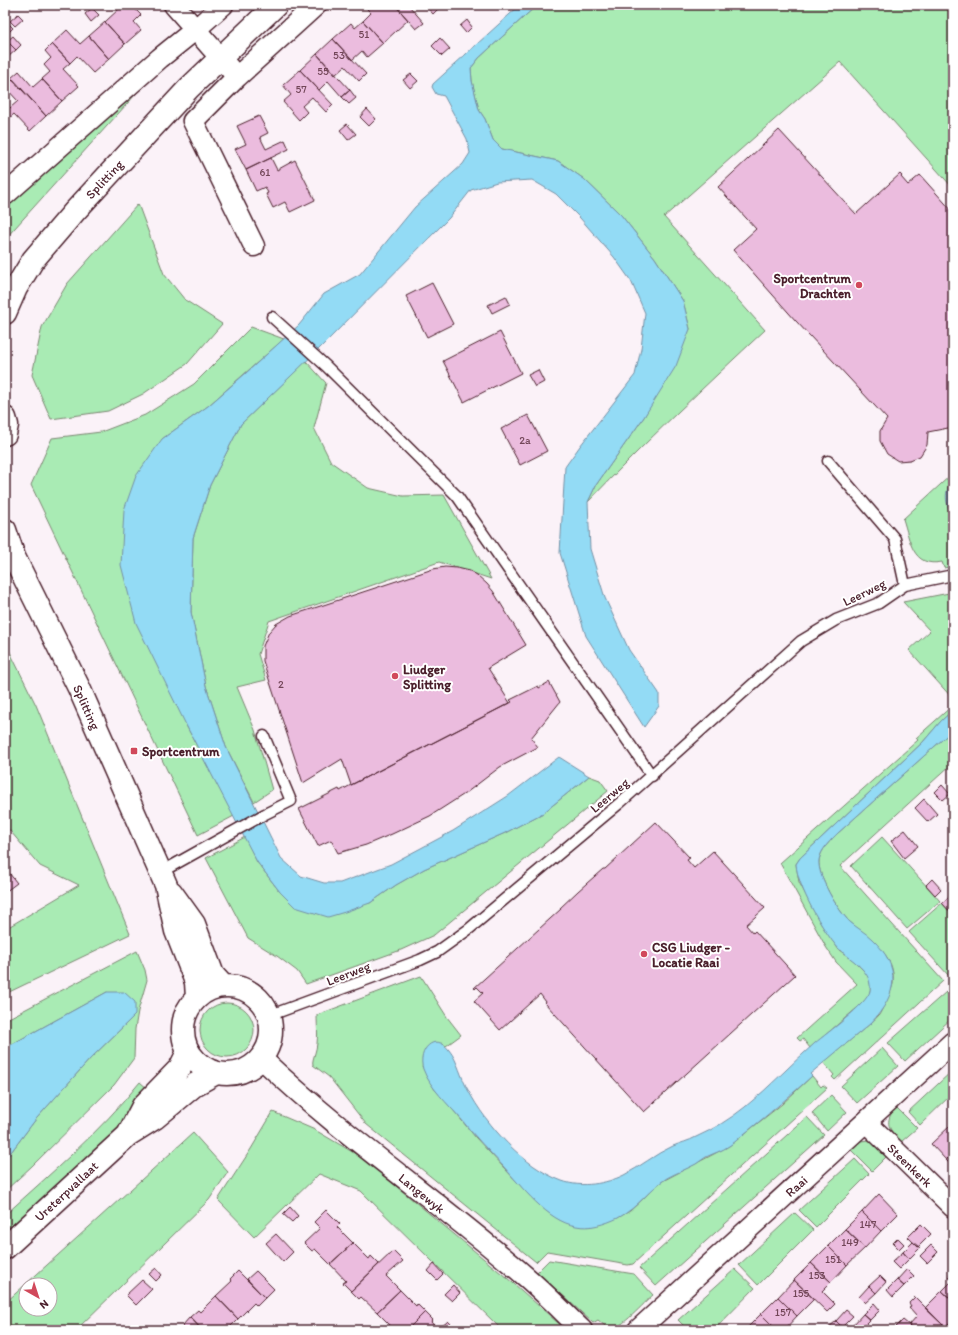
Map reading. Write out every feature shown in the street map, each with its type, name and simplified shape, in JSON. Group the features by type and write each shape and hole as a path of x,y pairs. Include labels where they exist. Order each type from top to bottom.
{"main road":[{"name":"Splitting","path":"5,313 16,288 33,260 75,211 184,93 276,5"},
{"path":"5,418 7,426 5,434"},
{"name":"Splitting","path":"5,530 14,557 79,688 164,879 194,924 213,975 223,986"},
{"name":"Splitting","path":"164,879 176,932 196,982 196,998"},
{"path":"223,986 237,987 251,993 261,1003 268,1016 271,1030 269,1045 262,1058 251,1068 238,1073 223,1075 216,1074 196,1063 188,1052 183,1038 183,1023 187,1009 196,998 209,990 223,986"},
{"name":"Ureterpvallaat","path":"128,1135 143,1106 180,1068 188,1052"},
{"name":"Ureterpvallaat","path":"5,1248 128,1135 155,1118 196,1084 216,1074"}],"street":[{"path":"174,5 237,77"},
{"path":"5,195 160,58 196,30 223,5"},
{"path":"254,246 193,122 237,77 316,5"},
{"name":"Raai","path":"638,1330 953,1042"},
{"name":"Langewyk","path":"262,1058 288,1083 342,1129 525,1276 582,1330"},
{"name":"Steenkerk","path":"866,1122 953,1207"}],"lane":[{"path":"272,317 326,366 457,496 652,776"},
{"path":"828,461 895,539 905,584"},
{"name":"Leerweg","path":"268,1016 420,960 437,952 469,929 652,776 801,641 836,620 878,602 905,584 953,575"},
{"path":"164,879 232,832 291,802 264,736"}],"green space":[{"path":"537,5 953,5 953,188 840,62 664,217 765,330 653,436 588,502 596,485 644,417 690,329 683,301 655,258 621,215 584,179 558,161 502,149 493,140 485,119 479,110 472,81 471,68 479,58"},
{"path":"154,74 5,239 5,208"},
{"path":"138,204 164,274 185,300 222,324 187,364 143,394 108,411 51,419 32,375 42,327 67,284"},
{"path":"251,327 284,339 208,406 162,439 187,727 234,816 198,835 31,485 52,438 101,432 145,415 194,384"},
{"path":"306,361 326,383 314,428 331,462 368,488 403,496 444,495 491,579 439,562 269,621 258,654 266,680 237,687 255,730 272,790 254,802 226,747 206,686 191,612 193,538 210,485 241,424"},
{"path":"953,473 953,480 948,487 948,507 953,516 953,566 944,568 942,562 932,563 924,561 918,557 914,551 903,519"},
{"path":"953,584 953,699 909,650 930,631 903,602 949,593 948,585"},
{"path":"5,642 36,705 130,934 5,994 5,929 79,885 40,866 5,825"},
{"path":"953,705 953,710 941,721 923,742 800,858 796,864 799,882 821,924 839,950 853,960 868,975 871,987 869,996 857,1008 810,1048 803,1039 800,1041 797,1038 857,984 836,962 826,947 780,863 918,740 916,738"},
{"path":"953,730 953,763 840,866 943,981 835,1080 832,1077 834,1075 823,1062 879,1015 892,988 893,973 886,956 880,948 845,917 834,902 821,875 819,867 820,856 827,845 838,833"},
{"path":"589,776 600,780 608,791 434,935 401,950 306,984 297,971 277,956 248,938 206,858 245,837 257,862 280,892 370,903 396,885 424,869 505,833 543,813"},
{"path":"882,837 940,901 907,929 851,866"},
{"path":"942,903 953,916 953,972 949,976 909,932"},
{"path":"137,951 145,970 147,980 138,1011 135,1029 134,1058 114,1085 5,1191 5,1160 36,1119 90,1059 135,1015 107,992 5,1048 5,1020"},
{"path":"421,976 447,1017 461,1035 446,1046 441,1043 422,1066 435,1090 476,1138 535,1201 560,1220 617,1218 630,1211 657,1184 729,1146 782,1104 812,1076 821,1087 823,1085 827,1088 633,1264 628,1265 547,1251 536,1262 366,1124 329,1077 313,1065 317,1039 317,1015"},
{"path":"946,992 953,1000 953,1017 905,1061 888,1043"},
{"path":"222,1003 232,1003 242,1007 250,1015 254,1025 254,1035 250,1045 242,1053 232,1057 222,1057 212,1053 204,1045 200,1035 200,1025 204,1015 212,1007"},
{"path":"882,1048 898,1066 857,1103 841,1086"},
{"path":"953,1070 953,1093 920,1125 908,1112"},
{"path":"140,1082 149,1090 104,1145 5,1236 5,1215 92,1135"},
{"path":"831,1095 847,1112 827,1131 812,1113"},
{"path":"896,1107 917,1128 901,1142 893,1134 889,1126 890,1117"},
{"path":"273,1112 315,1130 361,1157 513,1283 566,1330 502,1330 361,1191 319,1174 254,1237 218,1200"},
{"path":"807,1117 824,1135 656,1286 639,1268"},
{"path":"193,1133 228,1172 209,1200 76,1330 5,1330 5,1303 18,1291 18,1317 58,1317 58,1277 34,1277"},
{"path":"869,1140 874,1142 888,1155 872,1171 850,1149 860,1141"},
{"path":"855,1159 869,1174 816,1227 799,1210"},
{"path":"795,1213 813,1230 758,1285 739,1265"},
{"path":"549,1260 634,1274 653,1295 633,1315 615,1328 611,1329 606,1327 598,1320 593,1323 537,1272"},
{"path":"735,1269 755,1288 714,1330 688,1330 678,1320"}],"water":[{"path":"520,5 537,5 479,58 471,68 472,81 479,110 485,119 493,140 502,149 558,161 584,179 621,215 655,258 683,301 690,329 676,366 644,417 596,485 588,502 590,549 605,598 629,650 659,693 659,706 644,727 586,636 560,553 565,467 635,375 641,349 645,313 631,281 614,257 580,218 556,194 532,180 497,182 471,190 449,218 317,351 241,424 210,485 193,538 191,612 206,686 226,747 281,858 301,876 324,883 340,883 391,864 453,831 508,796 559,757 589,776 543,813 505,833 424,869 396,885 370,903 328,917 295,907 280,892 257,862 187,727 136,623 121,565 124,510 136,476 162,439 208,406 246,373 299,325 324,294 360,274 415,207 463,164 470,153 467,139 444,96 436,94 432,87 433,84"},
{"path":"953,480 953,516 948,506 946,493"},
{"path":"953,710 953,730 838,833 824,848 819,860 821,875 834,902 850,922 867,934 882,949 888,960 892,970 893,981 887,1002 880,1012 871,1023 810,1074 812,1076 734,1143 706,1157 693,1166 667,1178 625,1214 608,1222 581,1227 565,1223 545,1210 527,1193 476,1137 430,1083 423,1069 422,1062 423,1055 428,1045 438,1042 449,1050 455,1059 476,1104 496,1131 508,1144 521,1156 548,1175 569,1183 585,1185 601,1183 617,1178 630,1172 666,1149 703,1134 728,1120 754,1099 815,1043 854,1011 867,997 870,991 870,982 866,974 856,963 838,948 818,920 801,884 797,873 796,864 800,858 923,742 941,721"},
{"path":"107,992 124,992 135,1002 135,1015 90,1059 36,1119 5,1160 5,1048"}],"building":[{"path":"117,5 131,5 141,15 134,22 141,30 125,44 105,22 120,8"},
{"path":"371,5 395,5 408,20 383,43 363,21 371,13 367,9"},
{"path":"395,5 412,5 410,7 424,23 416,29"},
{"path":"425,5 438,5 440,7 433,14"},
{"path":"92,8 99,15 91,22 85,14"},
{"path":"18,14 23,19 15,26 10,21"},
{"path":"467,20 472,27 466,33 460,26"},
{"path":"6,21 13,28 7,34 5,32"},
{"path":"363,21 383,43 367,57 362,51 352,60 333,39 351,23 355,28"},
{"path":"105,22 125,44 109,59 89,36"},
{"path":"67,30 80,44 89,36 109,59 93,73 77,56 70,63 52,44"},
{"path":"13,36 21,45 16,50 7,41"},
{"path":"440,38 450,49 442,56 432,46"},
{"path":"333,39 366,74 359,81 345,66 335,75 317,54"},
{"path":"7,41 16,50 8,57 5,54 5,43"},
{"path":"52,44 70,63 63,69 79,86 62,101 42,79 50,72 44,65 51,58 45,51"},
{"path":"317,54 350,90 342,97 328,81 319,90 300,70"},
{"path":"300,70 333,105 326,112 312,97 302,106 307,112 299,120 283,102 291,95 283,85"},
{"path":"19,71 33,87 42,79 62,101 46,116 11,78"},
{"path":"411,74 418,81 410,88 403,80"},
{"path":"13,79 46,116 30,131 14,114 7,120 5,118 5,103 10,108 18,101 5,87"},
{"path":"350,90 356,98 349,104 342,97"},
{"path":"367,109 376,119 369,126 360,117"},
{"path":"259,116 268,133 260,137 266,149 285,140 289,149 246,170 235,149 246,144 237,126"},
{"path":"347,124 356,134 348,140 340,130"},
{"name":"Sportcentrum Drachten","path":"779,130 856,214 900,174 908,185 920,175 953,212 953,427 928,432 927,445 920,456 910,460 898,461 887,454 880,441 880,431 887,419 796,321 733,250 756,229 718,187"},
{"path":"271,158 277,170 295,160 315,200 290,212 285,202 273,208 266,194 268,193 265,187 256,191 246,170"},
{"path":"432,283 453,324 427,337 406,296"},
{"path":"506,296 510,304 492,313 488,305"},
{"path":"500,332 521,373 464,402 443,361"},
{"path":"538,370 544,382 535,387 528,375"},
{"path":"528,415 547,451 520,465 501,429"},
{"path":"445,567 470,571 487,584 493,591 526,645 488,668 510,703 351,785 342,759 303,783 263,661 263,646 269,632 276,624 290,616 433,569"},
{"path":"549,682 560,702 531,738 538,747 500,767 466,793 430,816 392,834 366,845 338,853 331,840 318,846 299,809 339,789 340,791 512,702 510,700 538,686 539,688"},
{"path":"942,785 950,794 943,800 935,792"},
{"path":"924,799 937,814 928,822 915,808"},
{"name":"CSG Liudger - Locatie Raai","path":"656,822 690,858 687,860 694,868 713,851 765,908 746,925 753,933 755,931 795,975 644,1112 545,1003 546,1002 540,994 500,1030 474,1001 483,993 477,987 475,989 474,988 561,909 560,908 578,891 603,869 605,869"},
{"path":"905,830 918,846 904,858 891,841"},
{"path":"5,868 17,883 5,892"},
{"path":"932,879 941,889 935,895 926,885"},
{"path":"951,895 953,898 953,915 942,903"},
{"path":"951,1125 953,1127 953,1153 946,1160 931,1144"},
{"path":"953,1153 953,1167 946,1160"},
{"path":"879,1194 898,1214 881,1231 862,1212"},
{"path":"290,1207 298,1216 292,1222 283,1214"},
{"path":"326,1210 340,1224 337,1227 353,1243 330,1264 315,1249 312,1251 304,1243 320,1228 314,1222"},
{"path":"862,1212 881,1231 865,1248 845,1229"},
{"path":"921,1224 931,1234 918,1247 908,1237"},
{"path":"845,1229 865,1248 847,1265 828,1246"},
{"path":"276,1234 293,1252 283,1262 266,1243"},
{"path":"898,1238 904,1244 899,1249 893,1243"},
{"path":"913,1242 920,1248 909,1259 903,1252"},
{"path":"353,1243 369,1259 371,1256 379,1264 351,1291 343,1283 346,1281 330,1264"},
{"path":"931,1245 938,1252 927,1263 920,1256"},
{"path":"828,1246 847,1265 831,1282 811,1263"},
{"path":"393,1251 403,1261 386,1276 400,1290 377,1312 361,1297 359,1299 351,1291"},
{"path":"903,1252 909,1259 899,1269 892,1262"},
{"path":"811,1263 831,1282 822,1291 835,1304 827,1312 794,1280"},
{"path":"434,1264 443,1274 437,1280 428,1271"},
{"path":"156,1268 162,1275 156,1281 149,1274"},
{"path":"907,1269 914,1276 904,1286 897,1280"},
{"path":"238,1271 265,1298 257,1306 254,1303 238,1319 216,1296 232,1281 230,1279"},
{"path":"256,1271 274,1289 265,1298 247,1279"},
{"path":"953,1272 953,1301 942,1291 952,1281 948,1277"},
{"path":"880,1276 886,1282 876,1293 869,1286"},
{"path":"142,1280 152,1289 136,1305 126,1295"},
{"path":"794,1280 814,1299 797,1316 778,1297"},
{"path":"897,1280 904,1286 893,1297 887,1290"},
{"path":"453,1285 460,1293 452,1301 444,1294"},
{"path":"869,1286 876,1293 865,1303 859,1297"},
{"path":"400,1290 416,1306 417,1304 425,1312 407,1330 391,1330 393,1328 377,1312"},
{"path":"942,1291 953,1301 953,1319 945,1327 925,1308"},
{"path":"216,1296 238,1319 227,1330 202,1330 190,1317 198,1310 200,1312"},
{"path":"778,1297 797,1316 784,1330 777,1330 761,1314"},
{"path":"915,1297 945,1327 942,1330 914,1330 909,1325 917,1316 909,1307 911,1306 909,1303"},
{"path":"874,1303 880,1310 870,1320 863,1314"},
{"path":"846,1310 853,1316 842,1327 836,1321"},
{"path":"425,1312 433,1320 431,1322 438,1330 407,1330"},
{"path":"761,1314 777,1330 745,1330"},
{"path":"863,1314 870,1320 859,1330 853,1325"},
{"path":"190,1317 202,1330 182,1330 184,1328 182,1326"},
{"path":"903,1320 914,1330 899,1330 896,1327"},
{"path":"448,1321 456,1329 455,1330 438,1330"},
{"path":"836,1321 842,1327 839,1330 826,1330"}],"place":[{"name":"Sportcentrum Drachten","path":"859,285"},
{"name":"Liudger Splitting","path":"395,676"},
{"name":"Sportcentrum","path":"134,751"},
{"name":"CSG Liudger - Locatie Raai","path":"644,954"}]}
